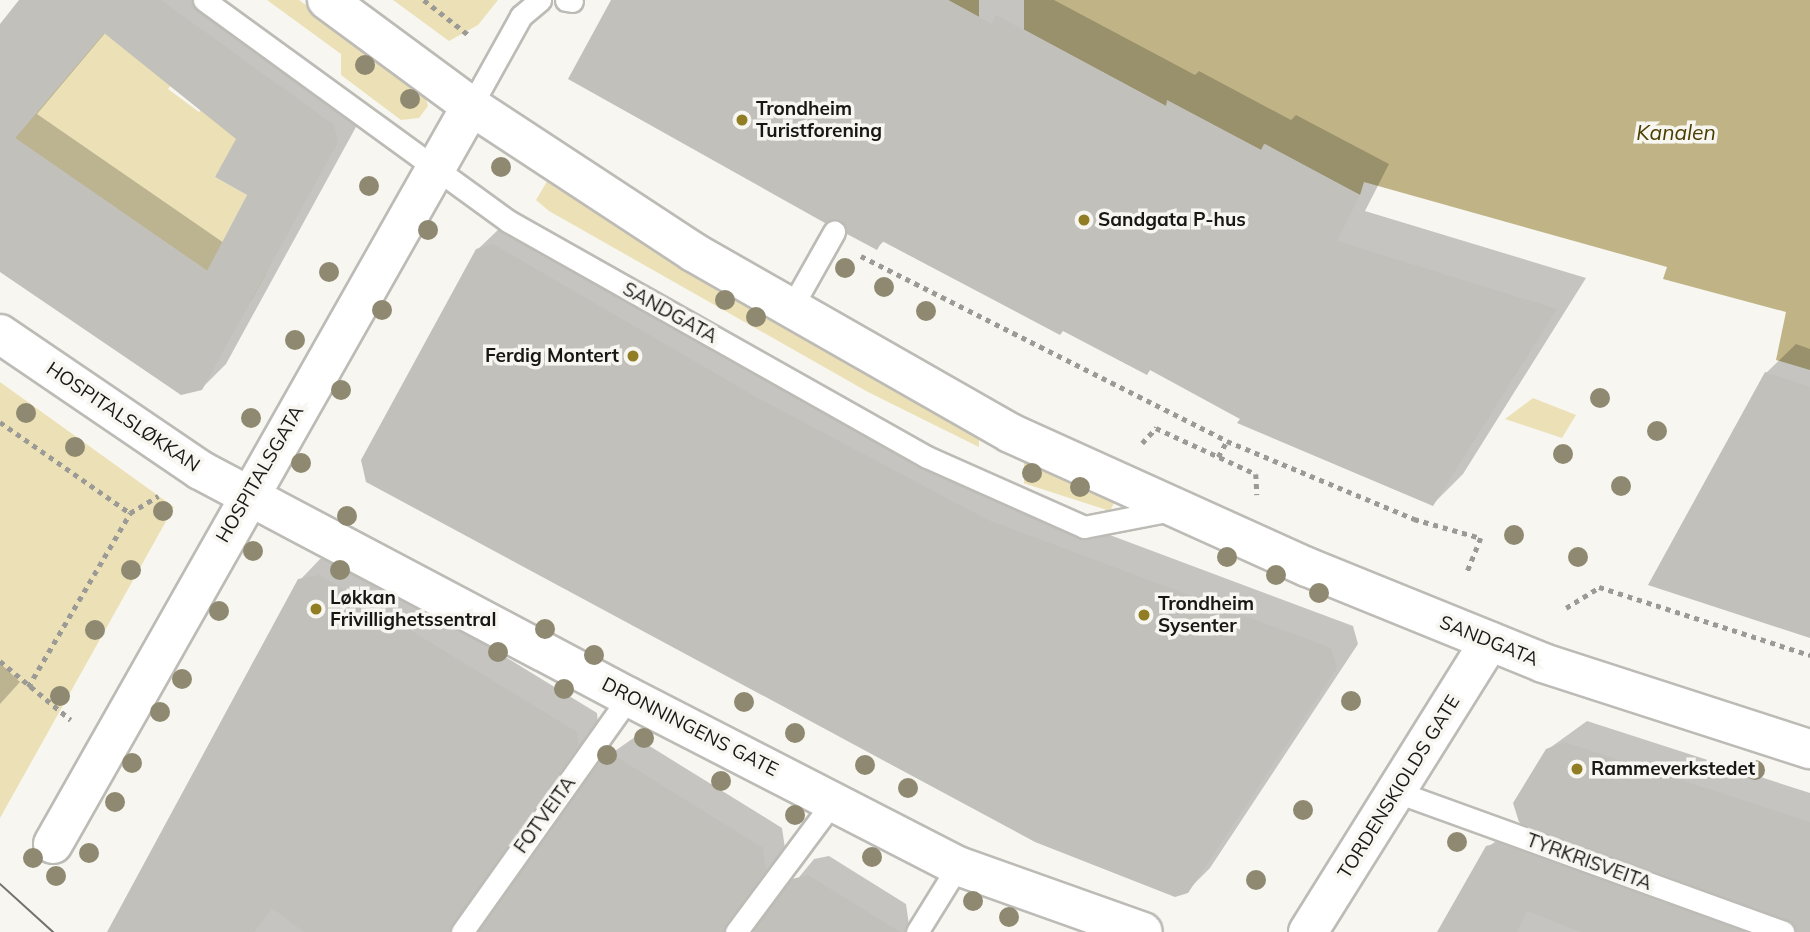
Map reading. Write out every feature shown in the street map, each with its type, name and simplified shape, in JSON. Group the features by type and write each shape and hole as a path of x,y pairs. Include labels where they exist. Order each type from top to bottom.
{"street":[{"name":"SANDGATA","path":"327,0 471,106 790,310 1010,433 1177,509 1490,641 1810,749"},
{"name":"HOSPITALSGATA","path":"54,844 104,747 471,106"},
{"name":"HOSPITALSLØKKAN","path":"0,334 200,470 249,495"},
{"name":"DRONNINGENS GATE","path":"249,495 629,697 835,799 958,866 1143,932"},
{"name":"TORDENSKIOLDS GATE","path":"1308,932 1490,641"}],"lane":[{"name":"SANDGATA","path":"204,0 434,170 508,221 927,457 1084,527 1177,509"},
{"path":"471,106 521,16 540,0"},
{"path":"566,0 572,1"},
{"path":"790,310 830,240"},
{"name":"FOTVEITA","path":"462,932 629,697"},
{"name":"TYRKRISVEITA","path":"1394,791 1783,932"},
{"path":"736,932 835,799"},
{"path":"917,932 958,866"}],"path":[{"path":"424,0 499,58"},
{"path":"830,240 1227,441 1414,519 1481,538 1466,572"},
{"path":"0,422 130,513"},
{"path":"1141,444 1156,428 1256,474 1257,495"},
{"path":"1219,457 1227,441"},
{"path":"28,687 130,513 200,470"},
{"path":"1566,608 1599,587 1810,654"},
{"path":"0,661 28,687 104,747"}],"shaded area":[{"path":"267,0 299,0 424,92 428,106 419,118 401,120 341,75 341,54"},
{"path":"393,0 498,0 478,25 449,41"},
{"path":"104,33 173,83 168,89 199,112 204,106 249,139 215,177 247,195 221,245 266,274 251,301 15,138"},
{"path":"549,178 1116,499 1110,511 1001,476 1001,458 868,392 549,211 536,200"},
{"path":"0,382 174,507 0,818"},
{"path":"1533,398 1576,415 1562,438 1505,419"}],"water":[{"name":"Kanalen","path":"948,0 1810,0 1810,370 1776,360 1786,312 1663,279 1667,267 1364,182 1360,195 1265,144 1261,150 1168,101 1166,106 997,15 992,24"}],"pier":[{"path":"979,0 1024,0 1024,884 979,884"}],"building":[{"path":"19,0 161,0 334,125 338,142 202,390 181,395 0,272 0,24","holes":["104,33 236,139 215,177 247,195 207,271 15,138"]},
{"name":"Sandgata P-hus","path":"611,0 948,0 992,24 996,15 1166,106 1167,100 1261,150 1264,144 1360,195 1337,241 1557,309 1433,506 1237,423 1240,419 1150,370 1147,375 1063,331 1060,335 882,241 877,250 847,234 840,220 825,223 568,79"},
{"path":"493,244 756,397 988,520 1331,648 1337,668 1188,893 1175,897 1035,842 366,482 361,460 476,249"},
{"path":"1765,372 1810,387 1810,638 1648,585"},
{"path":"320,575 577,732 578,746 449,932 304,932 272,908 254,932 107,932 298,579"},
{"path":"1564,742 1810,822 1810,932 1796,932 1787,920 1519,822 1513,803 1546,749"},
{"path":"615,756 763,848 766,870 723,932 478,932 601,759"},
{"path":"1498,843 1744,932 1581,932 1527,911 1517,932 1437,932 1486,846"},
{"path":"808,875 900,932 752,932 792,879"}],"tram line":[{"path":"0,884 53,932"}],"place":[{"name":"Trondheim Turistforening","path":"742,120"},
{"name":"Sandgata P-hus","path":"1084,220"},
{"name":"Ferdig Montert","path":"633,356"},
{"name":"Løkkan Frivillighetssentral","path":"316,609"},
{"name":"Trondheim Sysenter","path":"1144,615"},
{"name":"Rammeverkstedet","path":"1577,769"}]}
